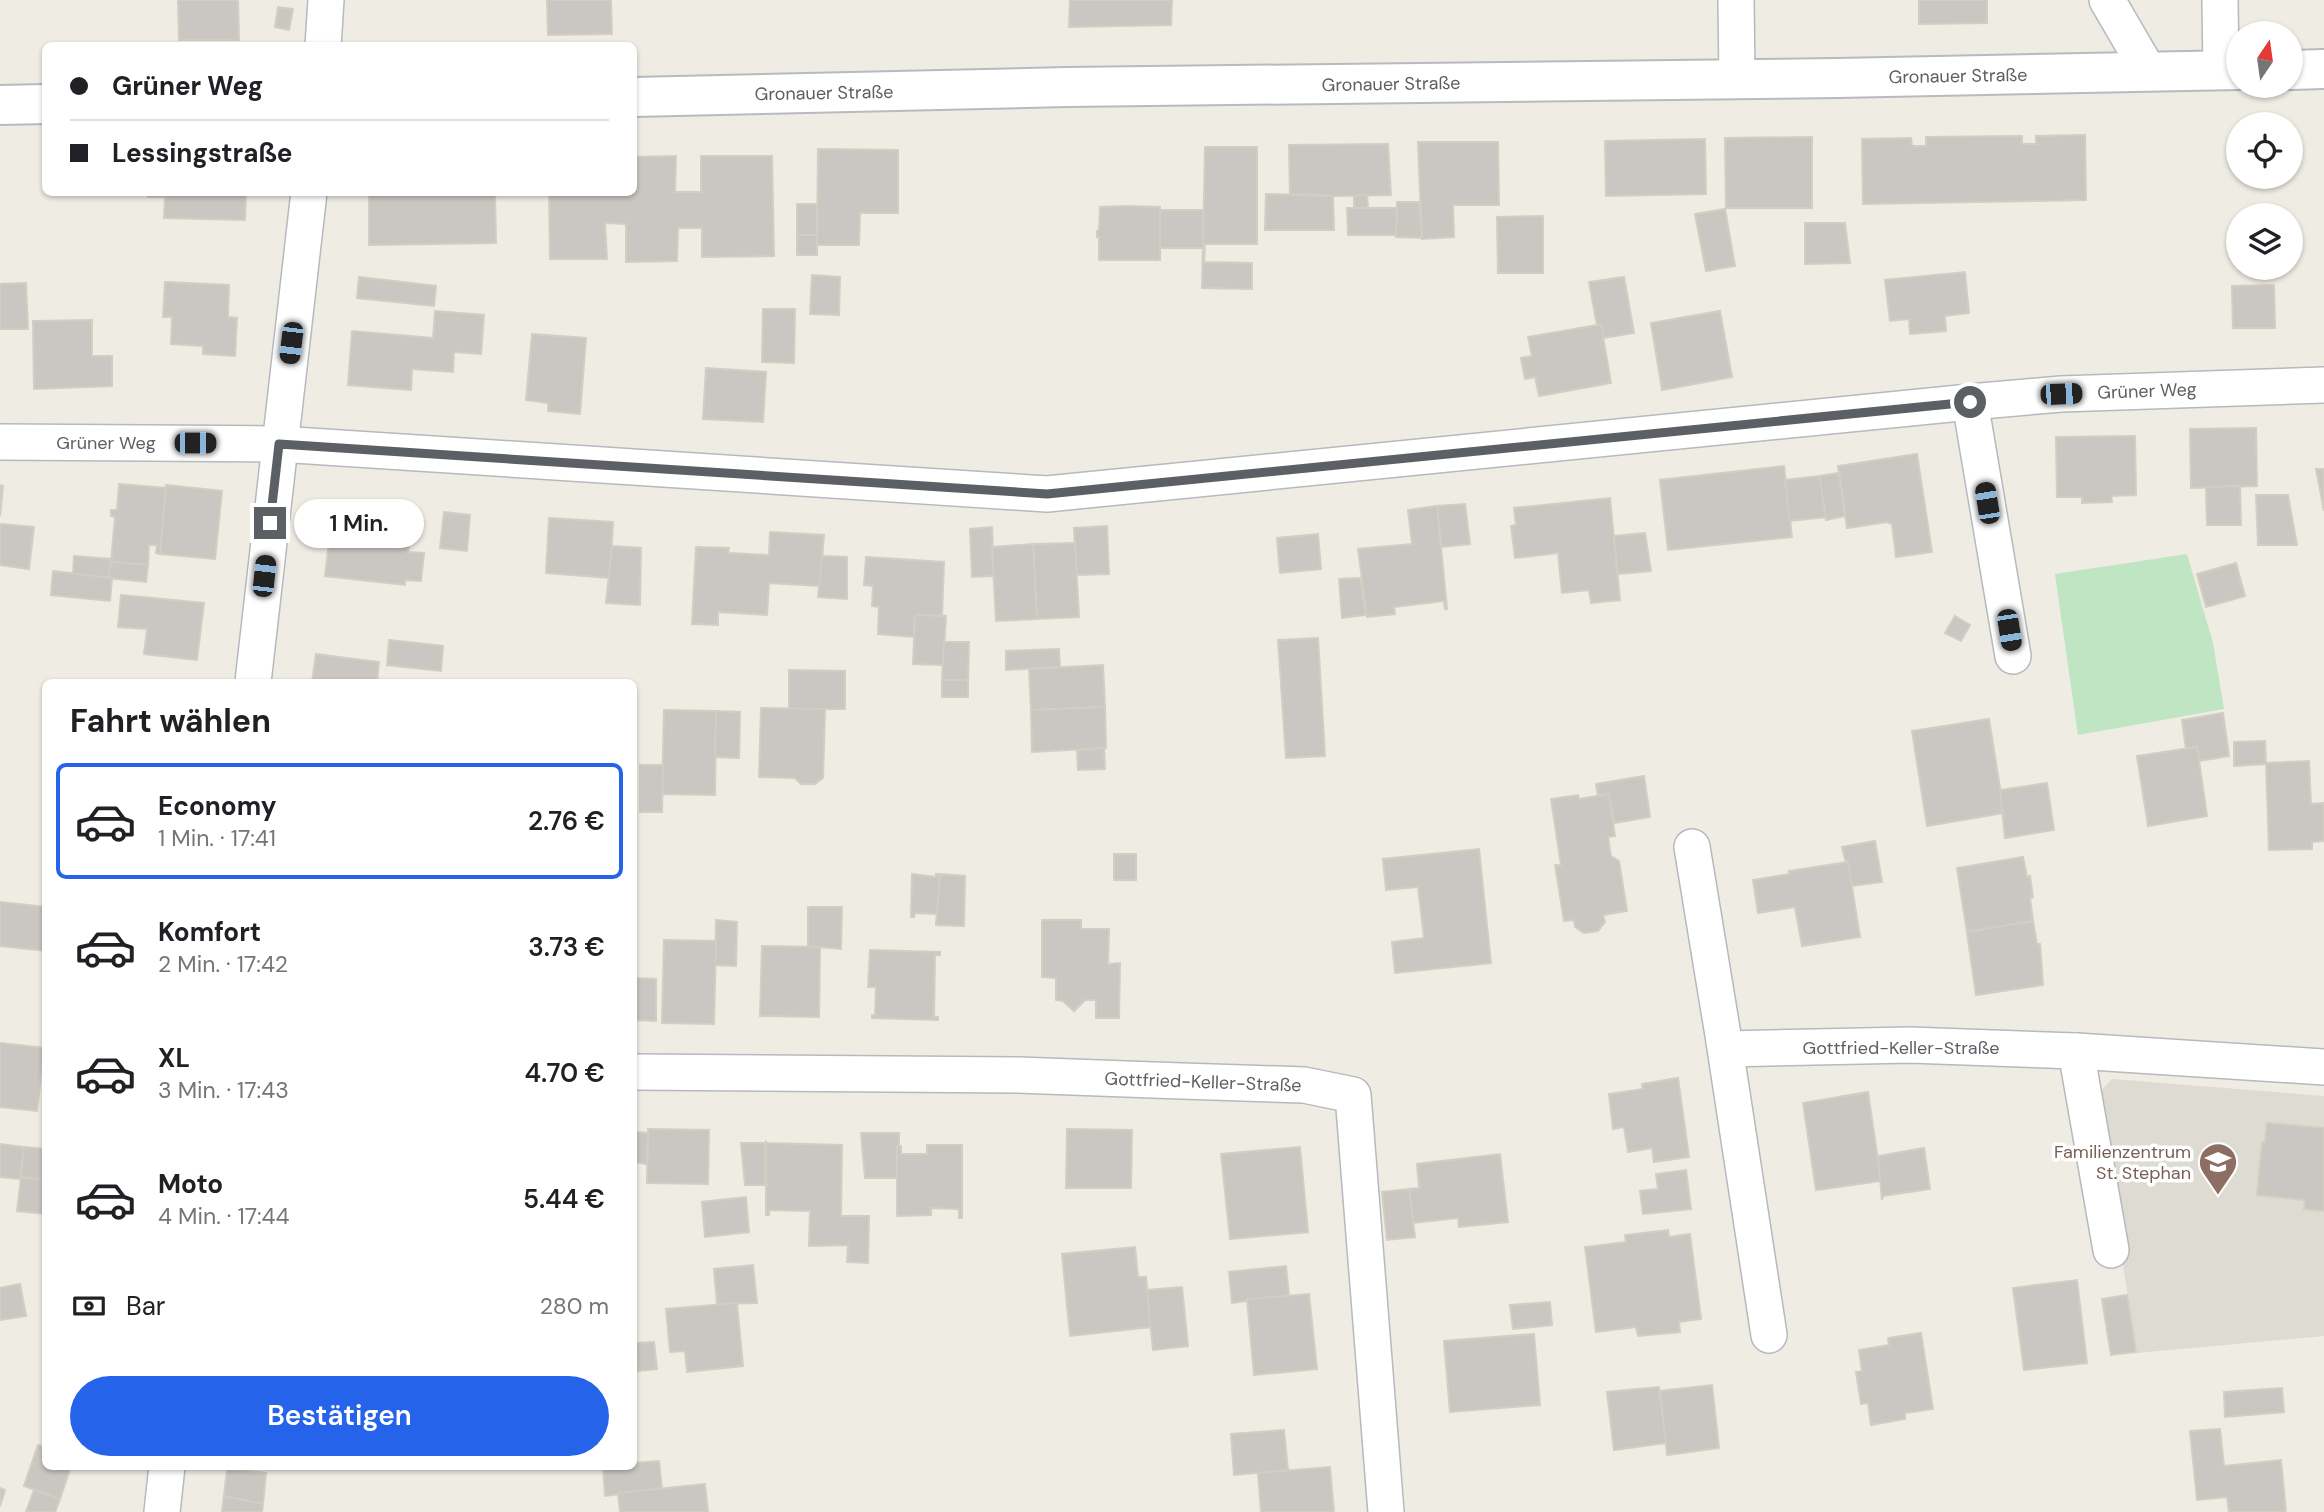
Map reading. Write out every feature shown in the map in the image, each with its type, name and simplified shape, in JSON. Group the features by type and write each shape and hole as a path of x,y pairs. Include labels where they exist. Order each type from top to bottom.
{"main road":[{"path":"2303,70 2324,69"},
{"name":"Gronauer Straße","path":"637,97 1053,88 2226,71"},
{"path":"0,105 42,104"}],"street":[{"path":"323,42 326,0"},
{"path":"1736,0 1737,80"},
{"path":"2107,0 2149,72"},
{"name":"Gronauer Straße","path":"2220,0 2226,43"},
{"path":"253,679 309,196"},
{"name":"Grüner Weg","path":"0,443 279,444 1047,494 2061,394 2324,385"},
{"path":"1970,402 2013,656"},
{"path":"1692,847 1726,1049 1769,1335"},
{"name":"Gottfried-Keller-Straße","path":"1726,1049 1910,1045 2076,1051 2324,1067"},
{"path":"2076,1051 2110,1250"},
{"name":"Gottfried-Keller-Straße","path":"637,1073 1099,1078 1304,1085 1353,1095 1386,1512"},
{"path":"162,1512 167,1470"}],"shaded area":[{"name":"Familienzentrum St. Stephan","path":"2112,1079 2324,1096 2324,1336 2137,1353 2096,1096"}],"green space":[{"path":"2187,554 2213,643 2224,709 2078,735 2055,574"}],"building":[{"path":"178,0 238,0 239,40 179,40"},
{"path":"547,0 611,0 612,34 548,35"},
{"path":"1070,0 1172,0 1171,25 1069,27"},
{"path":"1919,0 1987,0 1987,23 1919,24"},
{"path":"278,7 293,9 289,30 275,27"},
{"path":"2085,135 2086,200 1863,204 1862,139 1911,138 1912,146 1926,146 1926,137 2022,136 2022,144 2036,144 2036,136"},
{"path":"1812,137 1812,208 1726,208 1725,138"},
{"path":"1705,139 1706,194 1606,196 1605,141"},
{"path":"1418,142 1498,142 1499,205 1453,205 1454,237 1422,239"},
{"path":"1388,144 1391,195 1290,194 1289,145"},
{"path":"1205,147 1257,147 1257,244 1203,244"},
{"path":"818,149 898,150 898,213 860,213 859,245 817,245"},
{"path":"676,156 675,192 701,192 701,156 772,156 774,256 702,257 702,228 678,228 677,261 626,262 626,224 605,223 607,259 550,259 549,196 637,196 637,157"},
{"path":"1266,194 1333,196 1334,230 1265,230"},
{"path":"1367,195 1368,208 1354,208 1354,196"},
{"path":"246,196 245,220 164,218 165,197 148,197"},
{"path":"369,196 495,196 496,243 369,245"},
{"path":"1397,202 1419,202 1422,238 1396,237"},
{"path":"797,204 817,204 817,235 797,235"},
{"path":"1100,207 1160,207 1160,260 1099,260 1097,231"},
{"path":"1347,208 1397,208 1396,235 1348,235"},
{"path":"1725,209 1735,266 1706,271 1695,214"},
{"path":"1160,210 1203,210 1203,248 1160,248"},
{"path":"1543,216 1543,273 1498,273 1497,217"},
{"path":"1805,223 1845,223 1850,263 1805,264"},
{"path":"797,235 817,235 817,255 797,255"},
{"path":"1203,244 1204,262 1252,263 1252,289 1202,288"},
{"path":"1965,272 1969,313 1945,316 1946,331 1910,334 1909,319 1890,321 1885,280"},
{"path":"812,275 840,277 839,315 810,314"},
{"path":"359,277 436,286 434,306 357,298"},
{"path":"1624,277 1634,333 1603,338 1601,325 1597,325 1589,282"},
{"path":"165,282 229,285 228,317 237,318 235,356 203,354 203,346 171,344 172,317 163,317"},
{"path":"26,283 28,329 0,329 0,284"},
{"path":"2274,285 2275,328 2233,328 2232,286"},
{"path":"763,309 795,309 794,363 762,362"},
{"path":"435,311 484,315 481,354 454,352 453,372 412,369 411,390 348,385 352,331 433,338"},
{"path":"1720,311 1732,377 1662,390 1651,323"},
{"path":"92,320 92,356 112,356 112,386 34,389 33,321"},
{"path":"1601,325 1611,383 1539,396 1535,377 1525,379 1521,358 1532,356 1528,337"},
{"path":"532,334 586,338 580,414 548,411 548,403 526,400"},
{"path":"706,368 766,372 763,422 703,419"},
{"path":"2256,428 2257,486 2191,488 2190,429"},
{"path":"2135,436 2136,495 2111,496 2112,502 2082,503 2082,497 2057,497 2056,437"},
{"path":"1917,454 1932,552 1896,557 1892,524 1887,522 1847,528 1838,466"},
{"path":"1784,466 1792,537 1668,550 1660,480"},
{"path":"2316,469 2324,469 2324,511"},
{"path":"1839,473 1845,516 1826,520 1819,476"},
{"path":"1819,476 1826,517 1790,521 1785,480"},
{"path":"119,484 166,488 160,554 156,553 157,545 149,545 148,565 111,562 115,517 111,516 111,510 117,510"},
{"path":"0,485 3,486 0,516"},
{"path":"166,485 222,491 215,559 160,554"},
{"path":"2240,486 2241,525 2207,525 2206,487"},
{"path":"2256,495 2288,495 2297,545 2258,545"},
{"path":"1610,498 1620,600 1591,603 1589,590 1562,593 1558,553 1515,558 1511,526 1516,525 1514,508"},
{"path":"1465,504 1470,544 1441,547 1437,506"},
{"path":"353,506 413,513 408,552 424,553 421,581 405,580 405,585 325,576 332,515 352,517"},
{"path":"1437,506 1447,609 1444,601 1394,607 1395,614 1367,617 1358,549 1412,544 1408,510"},
{"path":"444,512 470,515 467,551 440,548"},
{"path":"549,518 613,522 610,578 546,573"},
{"path":"0,524 34,527 29,569 0,565"},
{"path":"1107,526 1109,574 1076,575 1074,528"},
{"path":"992,527 994,576 972,577 970,529"},
{"path":"770,532 824,535 820,586 769,583 767,615 718,612 718,625 692,624 696,547 729,548 728,553 769,555"},
{"path":"1645,533 1651,571 1618,574 1614,536"},
{"path":"1318,534 1321,569 1280,573 1277,538"},
{"path":"1075,543 1079,617 1037,619 1033,544"},
{"path":"1033,544 1037,619 996,621 992,547"},
{"path":"612,546 641,548 640,605 606,603"},
{"path":"74,556 111,559 109,578 73,574"},
{"path":"822,556 847,557 847,599 818,597"},
{"path":"866,557 944,562 942,616 915,615 914,637 878,634 879,607 872,606 873,586 864,585"},
{"path":"111,562 148,565 146,582 109,578"},
{"path":"2236,563 2245,596 2206,607 2197,574"},
{"path":"53,571 112,578 110,601 51,595"},
{"path":"1360,578 1366,615 1342,618 1339,579"},
{"path":"121,595 204,603 197,660 144,654 147,629 118,627"},
{"path":"915,615 946,616 943,665 913,664"},
{"path":"1955,616 1970,625 1961,641 1945,633"},
{"path":"1318,638 1325,756 1286,758 1278,640"},
{"path":"389,640 443,646 441,671 387,665"},
{"path":"944,642 969,642 968,680 942,680"},
{"path":"1059,649 1060,667 1006,670 1006,651"},
{"path":"316,654 379,662 377,679 312,679"},
{"path":"1103,665 1105,707 1031,710 1029,669"},
{"path":"789,670 845,671 845,709 789,709"},
{"path":"942,680 968,680 968,697 942,697"},
{"path":"1105,707 1106,748 1032,752 1031,710"},
{"path":"761,708 825,709 823,778 815,784 801,784 795,778 759,777"},
{"path":"664,710 716,711 715,795 662,794"},
{"path":"716,711 740,712 739,758 715,757"},
{"path":"2223,713 2229,756 2199,761 2197,747 2186,749 2182,720"},
{"path":"1989,719 2004,813 1927,826 1912,731"},
{"path":"2265,741 2266,764 2234,766 2234,742"},
{"path":"2197,747 2207,816 2148,826 2137,756"},
{"path":"1104,748 1105,769 1078,770 1077,750"},
{"path":"2309,761 2311,804 2324,803 2324,841 2312,842 2312,849 2269,850 2266,763"},
{"path":"640,765 663,765 662,812 640,812"},
{"path":"1644,776 1650,817 1614,823 1609,794 1598,796 1596,784"},
{"path":"2047,783 2054,830 2005,838 2000,790"},
{"path":"1609,794 1615,836 1608,837 1611,856 1619,861 1627,911 1603,915 1605,922 1598,931 1584,933 1575,927 1574,920 1564,921 1555,865 1561,865 1551,799 1578,795 1579,799"},
{"path":"1875,841 1882,882 1852,886 1842,847"},
{"path":"1479,849 1491,963 1395,973 1392,942 1424,938 1418,887 1386,890 1383,859"},
{"path":"1114,854 1136,854 1136,880 1114,880"},
{"path":"2023,857 2027,877 2030,876 2033,921 1967,932 1957,868"},
{"path":"1848,862 1860,937 1802,946 1795,907 1758,913 1753,880 1790,874 1789,871"},
{"path":"912,874 936,877 936,874 940,874 938,916 915,913 914,917 911,917"},
{"path":"940,874 965,876 964,926 936,925"},
{"path":"0,902 42,907 42,951 0,946"},
{"path":"808,907 842,907 841,949 808,946"},
{"path":"716,920 737,922 736,966 715,965"},
{"path":"1042,920 1081,920 1081,929 1109,929 1108,964 1120,963 1119,1018 1096,1018 1096,1000 1085,1000 1074,1011 1063,1001 1056,1000 1056,978 1042,977"},
{"path":"2033,921 2037,944 2040,944 2043,985 1976,995 1967,932"},
{"path":"664,940 716,941 714,1024 662,1023"},
{"path":"762,946 820,947 819,1017 760,1016"},
{"path":"870,950 940,952 940,955 935,955 934,1017 938,1017 938,1020 872,1018 872,1015 875,1015 876,987 868,987"},
{"path":"637,978 656,979 656,1021 637,1020"},
{"path":"0,1043 42,1048 37,1111 0,1107"},
{"path":"1678,1078 1689,1157 1654,1162 1652,1148 1628,1152 1624,1127 1613,1129 1609,1094 1643,1089 1642,1084"},
{"path":"1868,1092 1881,1181 1816,1190 1803,1103"},
{"path":"2267,1123 2324,1128 2324,1211 2304,1209 2305,1200 2257,1195 2262,1143 2265,1142"},
{"path":"648,1129 709,1130 708,1184 647,1183"},
{"path":"1067,1129 1132,1130 1131,1188 1066,1188"},
{"path":"637,1132 648,1133 647,1164 637,1162"},
{"path":"861,1133 899,1133 897,1178 865,1178"},
{"path":"766,1142 842,1145 841,1216 869,1216 868,1263 847,1262 848,1245 809,1246 810,1211 769,1210 769,1215 766,1215"},
{"path":"741,1143 765,1143 767,1185 745,1185"},
{"path":"0,1144 24,1147 20,1179 0,1177"},
{"path":"927,1145 962,1145 962,1218 959,1218 959,1209 931,1208 931,1215 897,1216 897,1146 901,1146 901,1154 927,1154"},
{"path":"24,1147 42,1149 42,1180 21,1177"},
{"path":"1300,1147 1308,1232 1230,1239 1221,1154"},
{"path":"1924,1148 1930,1189 1883,1196 1882,1200 1878,1156"},
{"path":"1500,1154 1508,1222 1459,1227 1458,1218 1413,1223 1409,1189 1419,1188 1417,1164"},
{"path":"1686,1170 1691,1209 1643,1214 1640,1191 1658,1189 1656,1174"},
{"path":"21,1177 42,1180 42,1214 17,1211"},
{"path":"1409,1189 1415,1237 1387,1240 1382,1192"},
{"path":"746,1197 749,1232 705,1237 702,1202"},
{"path":"1668,1230 1669,1237 1690,1234 1701,1319 1679,1322 1680,1332 1638,1336 1636,1327 1596,1332 1585,1247 1626,1242 1625,1235"},
{"path":"1135,1247 1138,1277 1146,1277 1151,1327 1070,1336 1062,1254"},
{"path":"753,1265 757,1303 717,1304 714,1269"},
{"path":"1286,1266 1289,1296 1232,1303 1229,1272"},
{"path":"2077,1280 2087,1363 2024,1370 2013,1288"},
{"path":"20,1284 26,1316 0,1320 0,1288"},
{"path":"1182,1287 1188,1346 1153,1350 1147,1290"},
{"path":"1309,1294 1317,1369 1254,1375 1247,1299"},
{"path":"2127,1295 2136,1352 2111,1355 2102,1299"},
{"path":"1550,1302 1552,1325 1513,1329 1510,1305"},
{"path":"737,1303 743,1366 687,1372 685,1351 670,1352 666,1309"},
{"path":"1921,1333 1933,1409 1905,1413 1905,1419 1871,1425 1868,1403 1861,1404 1856,1372 1862,1371 1859,1350 1889,1345 1888,1338"},
{"path":"1534,1334 1540,1405 1450,1412 1444,1341"},
{"path":"654,1342 657,1369 638,1371 637,1343"},
{"path":"1712,1385 1719,1448 1667,1455 1660,1391"},
{"path":"1659,1387 1666,1443 1614,1450 1607,1392"},
{"path":"2282,1388 2284,1412 2225,1417 2224,1392"},
{"path":"2220,1429 2224,1466 2281,1460 2286,1512 2229,1512 2227,1497 2197,1500 2190,1431"},
{"path":"1284,1430 1288,1470 1234,1475 1231,1434"},
{"path":"38,1445 42,1446 42,1470 70,1470 60,1499 24,1486"},
{"path":"659,1461 662,1489 605,1496 603,1470 637,1470 637,1463"},
{"path":"1330,1467 1334,1512 1261,1512 1258,1473"},
{"path":"227,1470 266,1473 263,1504 224,1496"},
{"path":"705,1484 708,1512 620,1512 618,1493"},
{"path":"0,1488 5,1490 0,1506"},
{"path":"34,1490 60,1499 55,1512 26,1512"},
{"path":"224,1496 263,1504 262,1512 222,1512"}],"place":[{"name":"Familienzentrum St. Stephan","path":"2218,1196"}],"route":[{"path":"270,523 279,444 1047,494 1970,402"}]}
